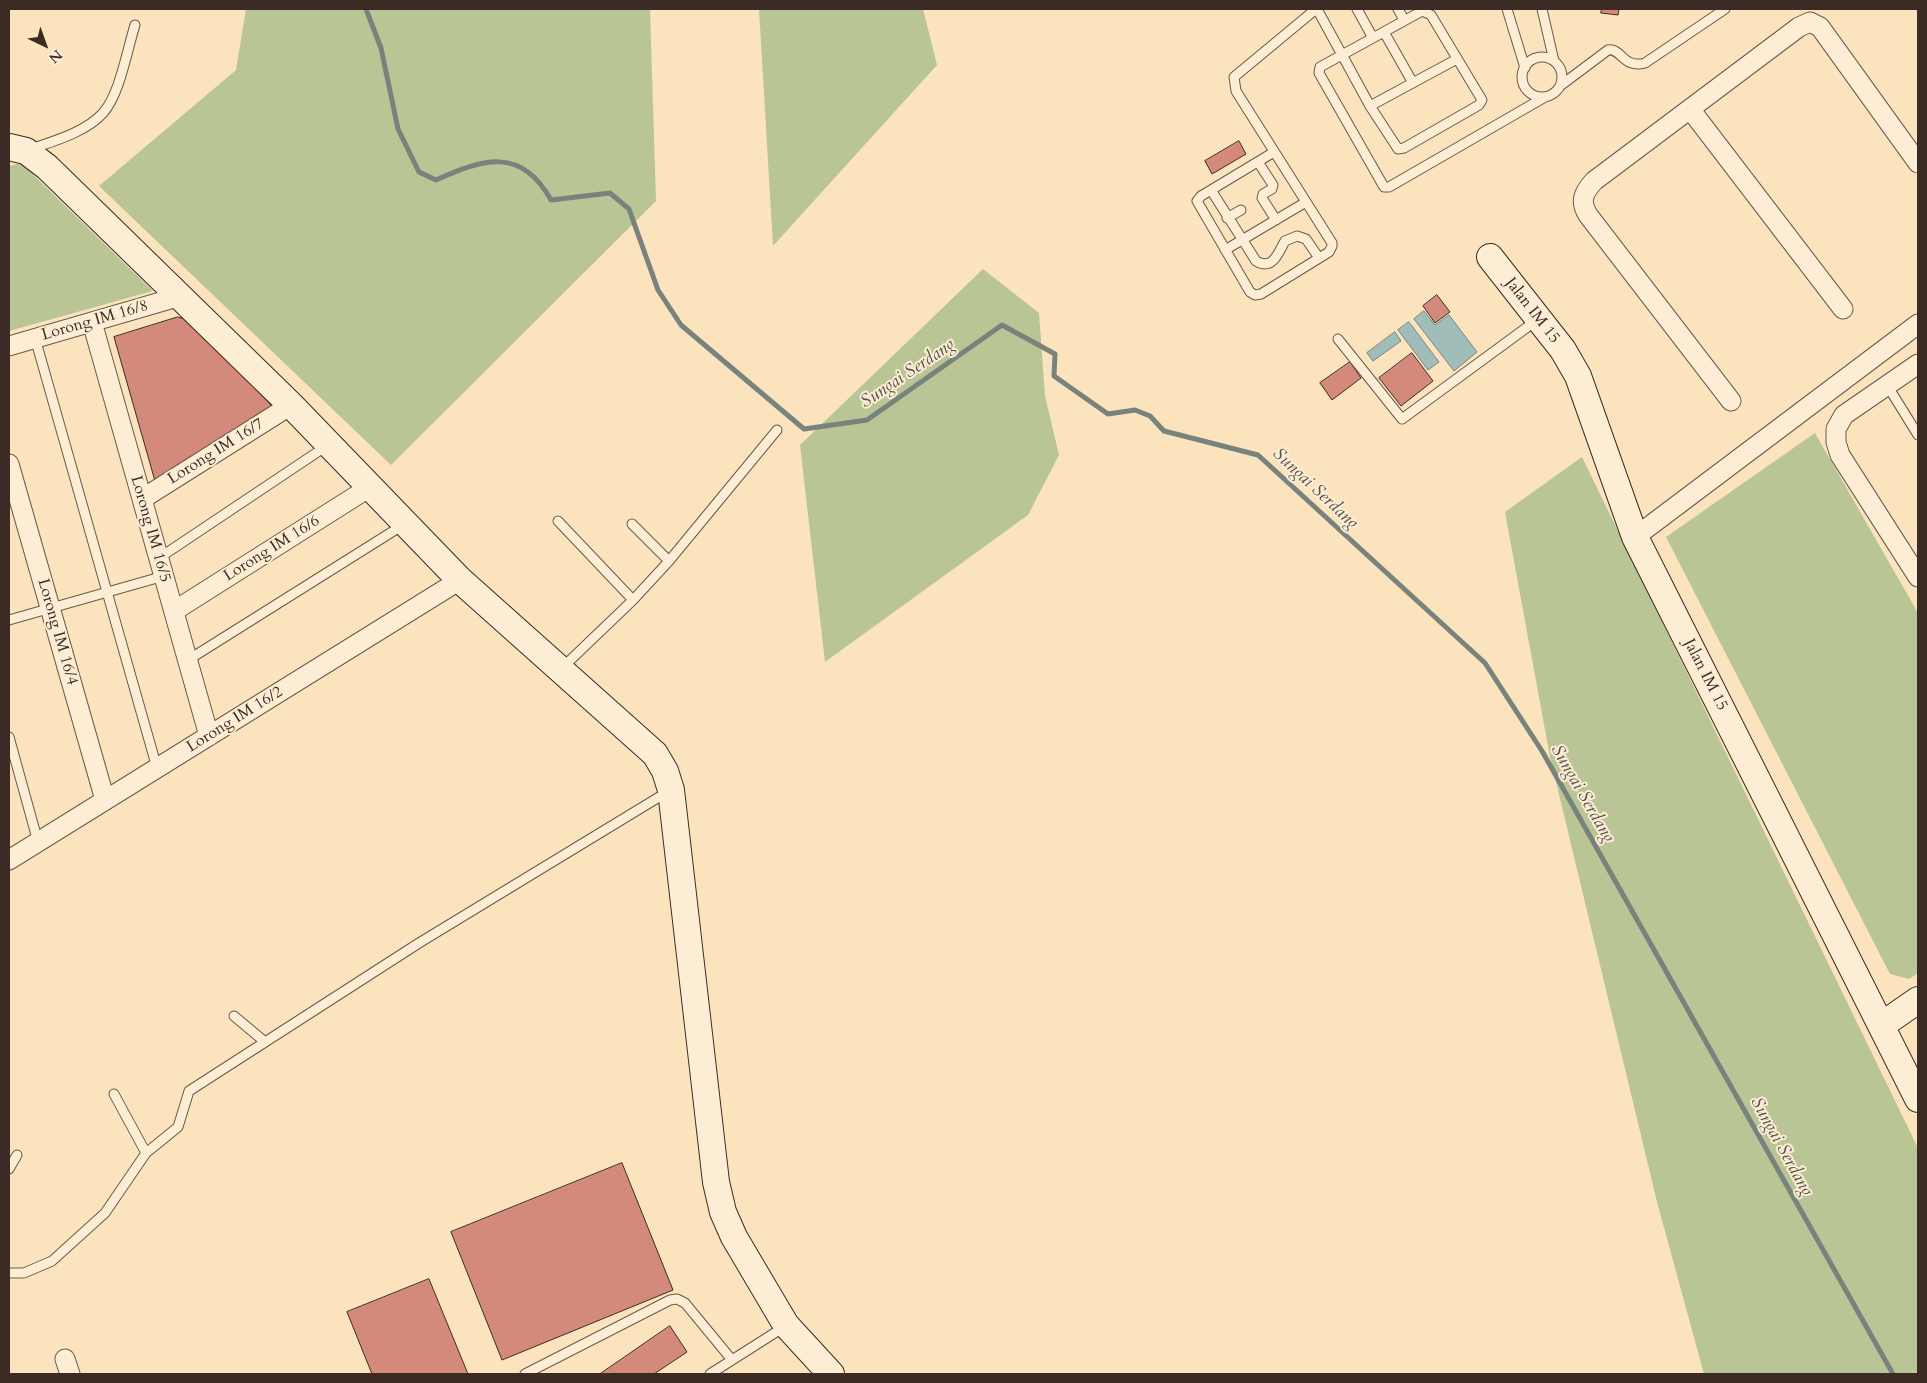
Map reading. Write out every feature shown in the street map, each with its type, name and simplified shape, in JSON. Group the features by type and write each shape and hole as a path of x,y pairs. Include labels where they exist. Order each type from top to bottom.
{"street":[{"path":"1732,401 1583,207 1583,198 1594,181 1799,27 1810,22 1820,27 1918,163"},
{"path":"1690,109 1843,309"},
{"path":"13,147 47,167 181,296 370,486 460,580 655,754 665,771 671,790 715,1172 723,1212 734,1237 786,1325 831,1374"},
{"name":"Jalan IM 15","path":"1490,256 1539,319 1578,376 1635,536 1918,1099"},
{"name":"Lorong IM 16/8","path":"9,346 181,296"},
{"name":"Lorong IM 16/5","path":"92,322 209,736"},
{"path":"1635,536 1918,324"},
{"path":"1918,364 1844,415 1836,430 1836,442 1840,455 1918,577"},
{"name":"Lorong IM 16/7","path":"142,499 291,406"},
{"name":"Lorong IM 16/4","path":"9,464 104,800"},
{"name":"Lorong IM 16/6","path":"174,611 370,486"},
{"name":"Lorong IM 16/2","path":"9,860 460,580"},
{"path":"1882,1025 1918,1000"}],"lane":[{"path":"1274,152 1198,198 1197,205 1250,292 1255,295 1261,294 1319,258 1331,249 1332,243 1234,87 1234,76 1316,9 1341,55 1370,106 1398,149 1404,148 1482,103 1430,13 1422,11 1404,20 1384,32 1372,38 1341,55 1320,67 1318,70 1383,186 1386,188 1556,91 1608,50 1617,52 1630,63 1636,65 1645,63 1725,9"},
{"path":"1357,9 1372,38"},
{"path":"1398,9 1404,20"},
{"path":"1507,9 1525,68 1523,80 1528,91 1539,97 1545,97"},
{"path":"1542,9 1554,61 1561,70 1560,86"},
{"path":"13,147 60,138 94,122 103,114 114,93 135,25"},
{"path":"1384,32 1413,82"},
{"path":"1525,68 1535,59 1541,58 1554,61"},
{"path":"1370,106 1458,59"},
{"path":"1258,162 1273,185 1272,189 1263,194 1262,198 1276,220"},
{"path":"1211,190 1252,258 1260,263 1274,261 1278,258 1285,241 1297,236 1306,238 1319,258"},
{"path":"1225,250 1306,202"},
{"path":"1228,218 1241,210"},
{"path":"1338,338 1402,419 1539,319"},
{"path":"35,338 157,768"},
{"path":"1887,386 1918,435"},
{"path":"560,670 633,600 669,561 778,430"},
{"path":"159,558 328,445"},
{"path":"558,521 633,600"},
{"path":"188,660 405,524"},
{"path":"632,524 669,561"},
{"path":"9,620 164,576"},
{"path":"9,737 38,842"},
{"path":"9,1273 24,1273 52,1261 105,1213 146,1153 178,1126 189,1091 412,948 671,790"},
{"path":"234,1016 265,1042"},
{"path":"114,1094 146,1153"},
{"path":"9,1168 17,1155"},
{"path":"525,1374 670,1300 677,1299 685,1303 732,1360"},
{"path":"710,1374 786,1325"}],"green space":[{"path":"246,9 650,9 656,201 391,465 99,186 236,70"},
{"path":"759,9 923,9 937,65 773,246"},
{"path":"21,163 153,291 9,331 9,166"},
{"path":"983,269 1039,313 1045,396 1059,455 1028,515 825,662 800,445"},
{"path":"1815,433 1918,613 1918,973 1909,979 1890,974 1666,537"},
{"path":"1582,457 1918,1148 1918,1374 1704,1374 1657,1202 1550,757 1505,512"}],"water":[{"path":"1424,311 1435,325 1449,315 1477,352 1454,371 1414,319"},
{"path":"1409,322 1439,362 1428,370 1398,330"},
{"path":"1395,332 1401,341 1373,361 1367,353"}],"building":[{"path":"1602,9 1619,9 1618,15 1601,13"},
{"path":"1239,141 1246,154 1212,174 1205,161"},
{"path":"1437,295 1450,312 1435,323 1423,306"},
{"path":"178,317 192,321 272,406 155,481 114,337"},
{"path":"1412,353 1433,381 1401,406 1379,378"},
{"path":"1350,362 1361,378 1332,400 1320,383"},
{"path":"622,1163 673,1290 502,1360 451,1232"},
{"path":"429,1279 468,1374 372,1374 347,1312"},
{"path":"670,1326 687,1352 654,1374 600,1374"}],"waterway":[{"name":"Sungai Serdang","path":"366,9 381,48 398,129 419,172 436,180 470,167 500,162 514,164 527,171 539,183 551,200 610,193 629,209 658,290 681,325 804,429 867,420 1002,325 1055,354 1054,376 1108,414 1135,410 1150,416 1164,431 1258,455 1485,663 1542,751 1893,1374"}]}
